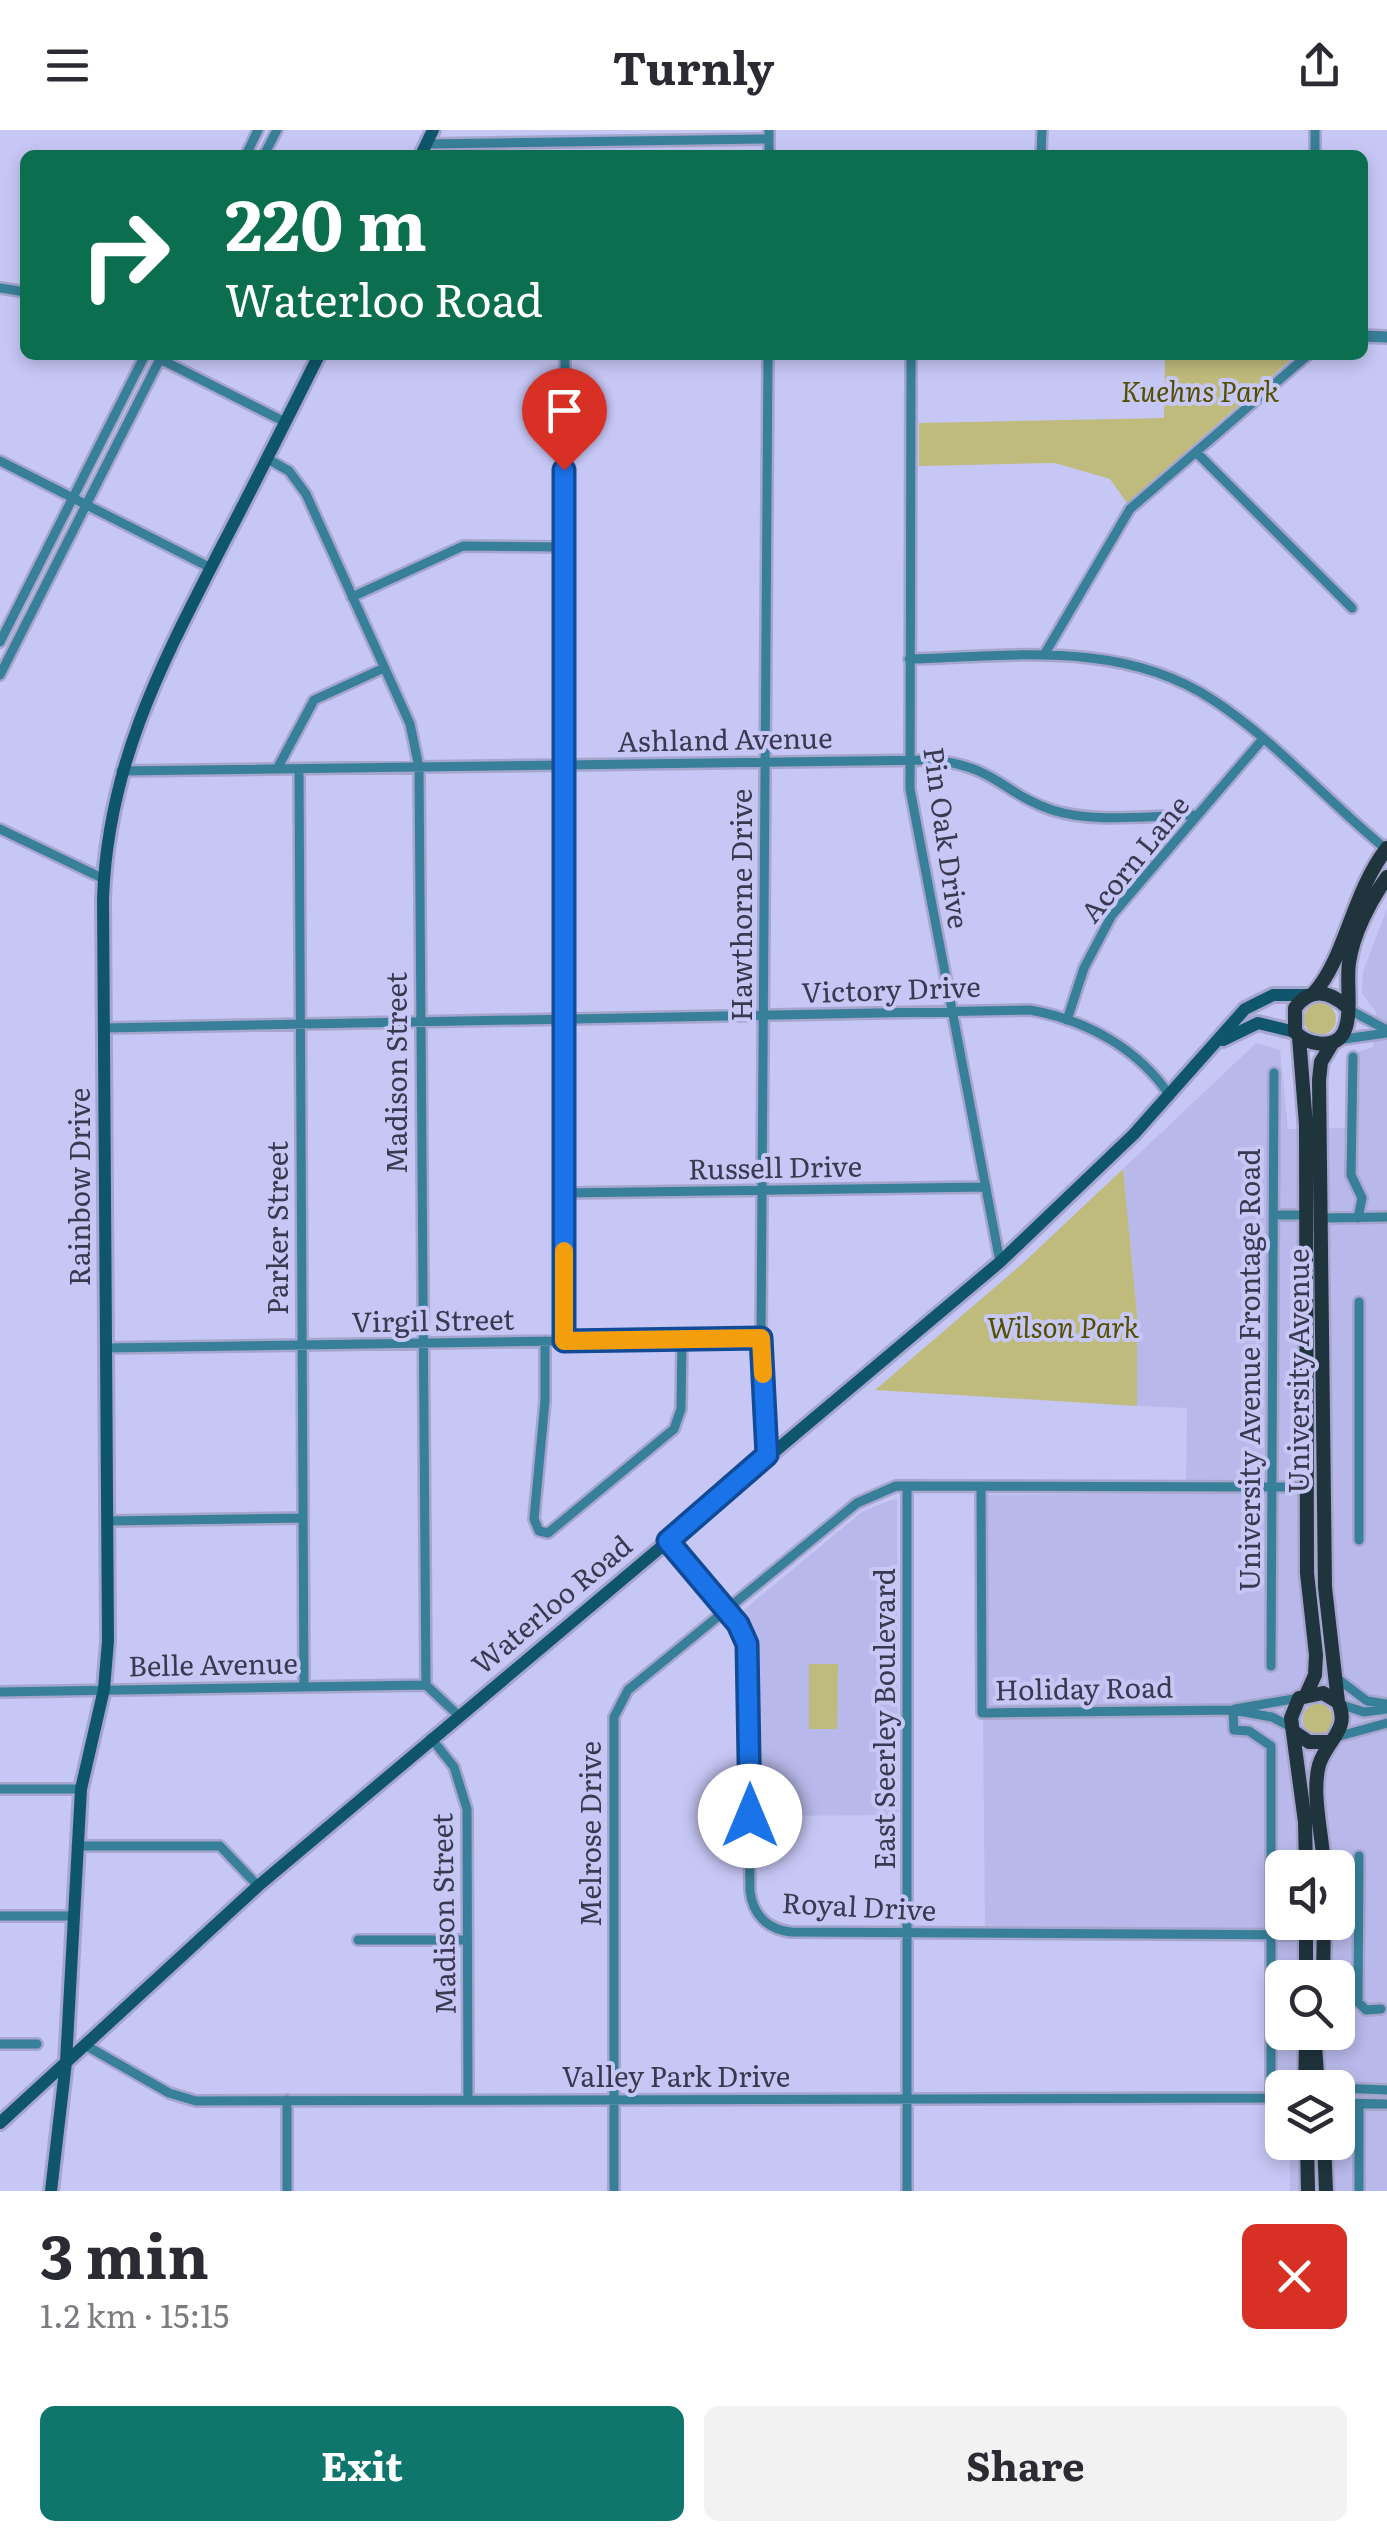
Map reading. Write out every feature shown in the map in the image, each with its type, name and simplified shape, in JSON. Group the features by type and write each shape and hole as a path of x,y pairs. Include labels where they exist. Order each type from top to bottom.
{"main road":[{"name":"Rainbow Drive","path":"51,2191 66,2062 81,1789 104,1690 104,879 120,771 144,701 316,360"},
{"path":"1386,848 1356,897 1329,976 1295,1008 1297,1034 1315,1043 1335,1041 1345,1031 1349,958 1361,924 1387,877"},
{"path":"1311,994 1335,996 1346,1007"},
{"name":"Waterloo Road","path":"0,2123 258,1886 431,1737 1000,1262 1170,1096 1234,1021 1257,1001 1273,995 1311,994"},
{"name":"Waterloo Road","path":"1220,1041 1258,1023 1297,1034"},
{"name":"University Avenue","path":"1297,1034 1306,1145 1307,1574 1316,1668 1302,1696"},
{"name":"University Avenue","path":"1335,1041 1321,1062 1319,1080 1325,1564 1339,1703"},
{"path":"1306,1145 1315,1172 1315,1207 1322,1218"},
{"path":"1306,1486 1316,1498 1317,1533 1325,1564"},
{"path":"1306,1850 1293,1708 1302,1696 1323,1693 1339,1703 1343,1722 1318,1778 1323,1850"},
{"path":"1294,1730 1310,1742 1333,1740"},
{"path":"1307,2160 1308,2191"},
{"path":"1325,2160 1326,2191"}],"street":[{"path":"429,138 564,142 769,135"},
{"path":"564,142 565,150"},
{"path":"0,642 73,498 153,360"},
{"path":"0,675 86,505 153,360"},
{"path":"163,360 285,422"},
{"path":"564,360 564,1341"},
{"name":"Hawthorne Drive","path":"767,1455 761,1338 768,360"},
{"name":"Pin Oak Drive","path":"911,360 910,789 1000,1262"},
{"path":"1044,655 1130,509 1302,360"},
{"path":"1198,453 1352,608"},
{"name":"Madison Street","path":"268,458 289,470 306,494 410,724 419,767 426,1685"},
{"path":"0,462 211,568"},
{"path":"352,598 463,546 564,547"},
{"path":"0,614 11,620"},
{"path":"910,659 1044,655 1094,658 1172,678 1212,699 1386,848"},
{"path":"277,769 314,700 384,668"},
{"name":"Acorn Lane","path":"1067,1020 1103,929 1262,740"},
{"name":"Ashland Avenue","path":"120,771 909,760 970,765 1036,802 1065,813 1198,815"},
{"name":"Parker Street","path":"299,769 304,1687"},
{"path":"0,828 104,879"},
{"path":"1346,1007 1387,1032"},
{"name":"Victory Drive","path":"104,1028 952,1015 1014,1009 1067,1020 1123,1048 1170,1096"},
{"path":"1335,1041 1387,1032"},
{"path":"1353,1057 1351,1176 1362,1198 1358,1218"},
{"name":"University Avenue Frontage Road","path":"1271,1666 1270,1229 1274,1216 1274,1074"},
{"name":"Russell Drive","path":"564,1193 986,1187"},
{"path":"1274,1216 1306,1215"},
{"path":"1322,1218 1387,1218"},
{"path":"1358,1302 1359,1540"},
{"name":"Virgil Street","path":"106,1348 761,1338"},
{"path":"544,1342 545,1400 534,1520 536,1528 548,1533 674,1429 680,1408 682,1339"},
{"name":"Melrose Drive","path":"614,2191 614,1717 636,1682 856,1503 878,1492 907,1486 1306,1486"},
{"name":"East Seerley Boulevard","path":"907,1486 907,2191"},
{"name":"Holiday Road","path":"981,1486 982,1713 1233,1710 1302,1696"},
{"path":"107,1522 303,1518"},
{"name":"Royal Drive","path":"668,1541 743,1634 750,1655 750,1891 756,1914 783,1932 1265,1935"},
{"path":"1336,1677 1354,1694 1387,1706"},
{"path":"426,1685 458,1715"},
{"name":"Belle Avenue","path":"0,1692 426,1685"},
{"path":"1339,1703 1364,1712 1387,1706"},
{"path":"1233,1710 1234,1730 1249,1731 1271,1746 1270,1850"},
{"name":"Holiday Road","path":"1233,1710 1272,1717 1294,1730"},
{"path":"1333,1740 1387,1723"},
{"name":"Madison Street","path":"431,1737 451,1761 465,1796 468,2100"},
{"path":"0,1790 81,1789"},
{"path":"76,1846 220,1846 258,1886"},
{"path":"1360,1856 1358,2002 1366,2010 1382,2009"},
{"path":"0,1916 73,1916"},
{"path":"358,1940 467,1940"},
{"path":"1270,1940 1271,2070"},
{"path":"0,2044 37,2044"},
{"name":"Valley Park Drive","path":"84,2045 182,2098 1265,2098"},
{"path":"1355,2089 1387,2090"},
{"path":"288,2100 288,2191"},
{"path":"1355,2104 1387,2104"},
{"path":"1358,2104 1359,2191"}],"shaded area":[{"path":"1387,908 1387,2191 1290,2191 1290,2160 1355,2160 1355,2070 1269,2070 1269,2050 1355,2050 1355,1960 1269,1960 1269,1940 1355,1940 1355,1850 1265,1850 1265,1935 985,1934 981,1495 1186,1493 1187,1408 1137,1406 1137,1314 1123,1169 1256,1043 1280,1050 1288,1129 1345,1128 1347,1056 1373,1047 1376,1012 1362,993 1363,972"},
{"path":"897,1498 898,1815 757,1816 757,1658 739,1614 863,1511"}],"green space":[{"name":"Kuehns Park","path":"1165,360 1290,360 1127,503 1110,479 1055,463 919,466 919,423 1164,418"},
{"path":"1320,1003 1331,1008 1336,1019 1331,1030 1320,1035 1309,1030 1304,1019 1309,1008"},
{"name":"Wilson Park","path":"1123,1169 1137,1314 1137,1406 875,1390 1022,1264"},
{"path":"809,1664 838,1664 837,1729 809,1729"},
{"path":"1318,1704 1332,1713 1333,1719 1324,1733 1318,1734 1304,1725 1303,1719 1312,1705"}],"slow traffic":[{"path":"564,1251 564,1341 761,1338 763,1374"}],"route":[{"path":"564,470 564,1341 761,1338 767,1455 668,1541 738,1624 747,1644 750,1816"}]}
